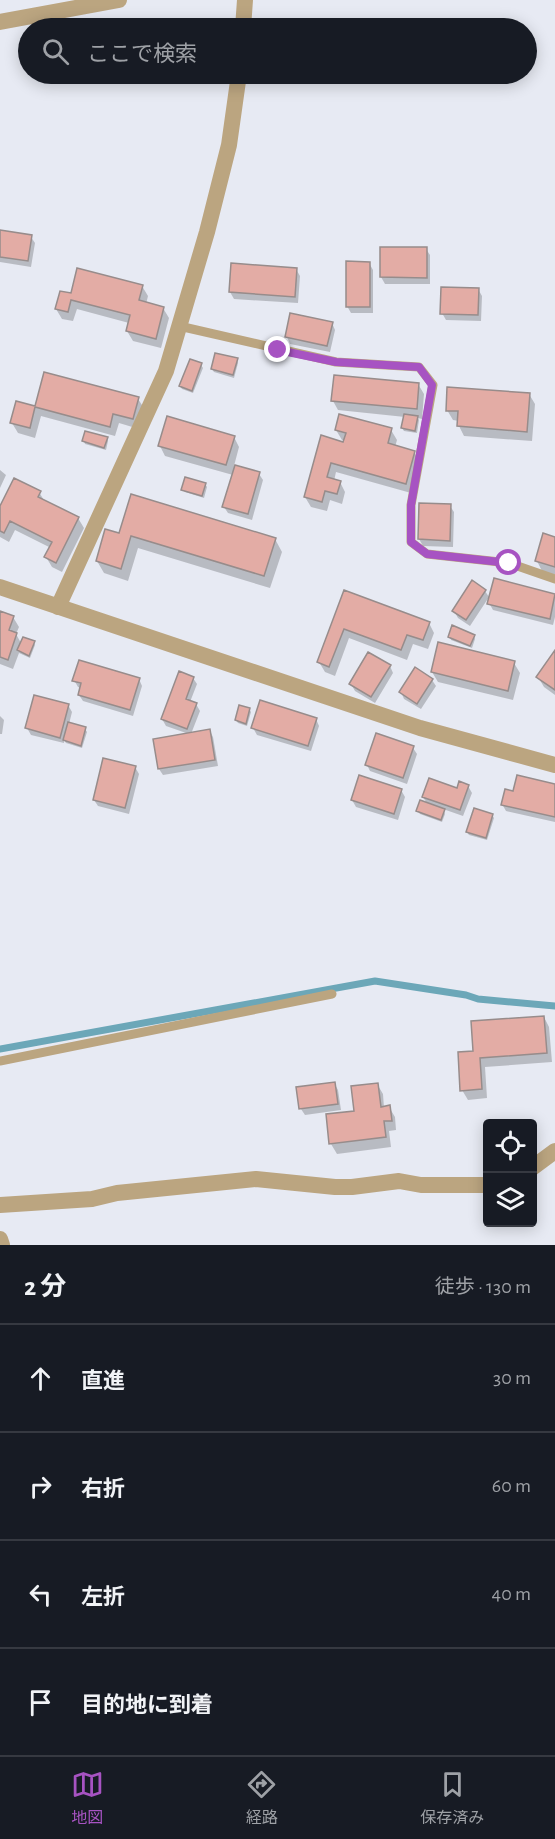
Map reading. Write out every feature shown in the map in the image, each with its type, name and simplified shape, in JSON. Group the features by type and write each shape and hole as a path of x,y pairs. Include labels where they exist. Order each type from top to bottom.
{"street":[{"path":"22,18 119,0"},
{"path":"244,18 245,0"},
{"path":"0,22 18,19"},
{"path":"58,607 166,371 207,232 229,145 238,84"},
{"path":"0,587 420,729 555,765"},
{"path":"537,1164 555,1151"},
{"path":"0,1205 92,1199 117,1193 256,1179 335,1187 399,1181 421,1185 483,1185"},
{"path":"0,1239 2,1245"}],"lane":[{"path":"179,326 336,362 419,367 432,385 411,505 411,542 427,554 509,563 555,579"},
{"path":"0,1061 332,994"}],"building":[{"path":"0,230 32,235 28,261 0,257"},
{"path":"380,247 427,247 427,278 380,277"},
{"path":"346,261 370,262 370,307 346,307"},
{"path":"231,263 297,268 295,297 229,292"},
{"path":"77,268 143,285 139,300 164,307 156,339 126,331 130,315 71,300 68,312 55,309 60,291 71,293"},
{"path":"441,287 479,288 478,315 440,314"},
{"path":"290,313 333,322 327,346 285,337"},
{"path":"215,353 238,358 233,375 211,369"},
{"path":"190,359 202,363 192,391 179,386"},
{"path":"44,372 139,397 133,419 113,414 110,427 35,407 30,428 10,423 16,401 35,406"},
{"path":"334,375 419,383 417,409 331,401"},
{"path":"447,387 530,393 527,432 457,426 458,411 446,411"},
{"path":"339,414 392,428 388,443 415,451 406,484 331,463 327,477 341,481 337,494 325,491 322,502 304,497 321,435 343,442 346,433 335,430"},
{"path":"404,414 418,416 415,431 401,428"},
{"path":"167,416 235,436 226,465 158,446"},
{"path":"85,431 108,437 104,448 82,441"},
{"path":"235,465 260,472 248,514 222,507"},
{"path":"185,477 206,483 202,496 181,490"},
{"path":"14,478 41,491 38,497 79,517 56,563 44,557 52,542 10,521 4,533 0,531 0,506"},
{"path":"131,494 276,538 264,576 131,536 121,569 96,561 105,529 119,533"},
{"path":"419,503 451,504 450,541 418,539"},
{"path":"543,533 555,537 555,567 535,561"},
{"path":"494,578 555,594 550,619 487,604"},
{"path":"472,580 486,590 466,620 452,611"},
{"path":"344,590 430,622 423,640 407,635 401,650 344,629 329,667 317,662"},
{"path":"0,611 14,616 9,630 17,633 8,660 0,657"},
{"path":"452,625 475,635 470,646 448,637"},
{"path":"23,637 35,641 29,656 17,650"},
{"path":"438,642 515,661 508,691 431,672"},
{"path":"555,650 555,690 536,677"},
{"path":"368,652 391,665 371,697 349,684"},
{"path":"79,660 140,678 130,710 78,695 81,683 72,681"},
{"path":"415,667 433,679 417,704 399,692"},
{"path":"179,671 194,677 186,699 197,703 187,729 161,719"},
{"path":"34,695 69,704 60,738 25,728"},
{"path":"260,700 317,718 308,746 251,728"},
{"path":"239,705 250,708 246,724 235,720"},
{"path":"68,722 86,727 81,746 63,740"},
{"path":"210,729 215,760 158,769 153,739"},
{"path":"376,733 414,746 403,778 365,765"},
{"path":"103,758 136,766 125,808 93,800"},
{"path":"359,775 402,789 394,814 351,800"},
{"path":"517,775 555,784 555,817 501,805 505,789 513,791"},
{"path":"429,778 457,788 459,781 469,785 460,810 422,797"},
{"path":"420,800 445,809 441,820 416,811"},
{"path":"474,808 493,814 486,838 466,832"},
{"path":"544,1016 547,1053 480,1058 482,1089 460,1091 458,1052 473,1051 471,1021"},
{"path":"335,1082 338,1104 299,1109 296,1087"},
{"path":"378,1083 381,1107 390,1105 392,1121 384,1121 386,1137 329,1144 326,1114 354,1111 351,1086"}],"waterway":[{"path":"0,1049 375,981 466,995 478,999 555,1006"}],"route":[{"path":"278,350 336,362 419,367 432,385 411,505 411,542 427,554 509,563"}]}
